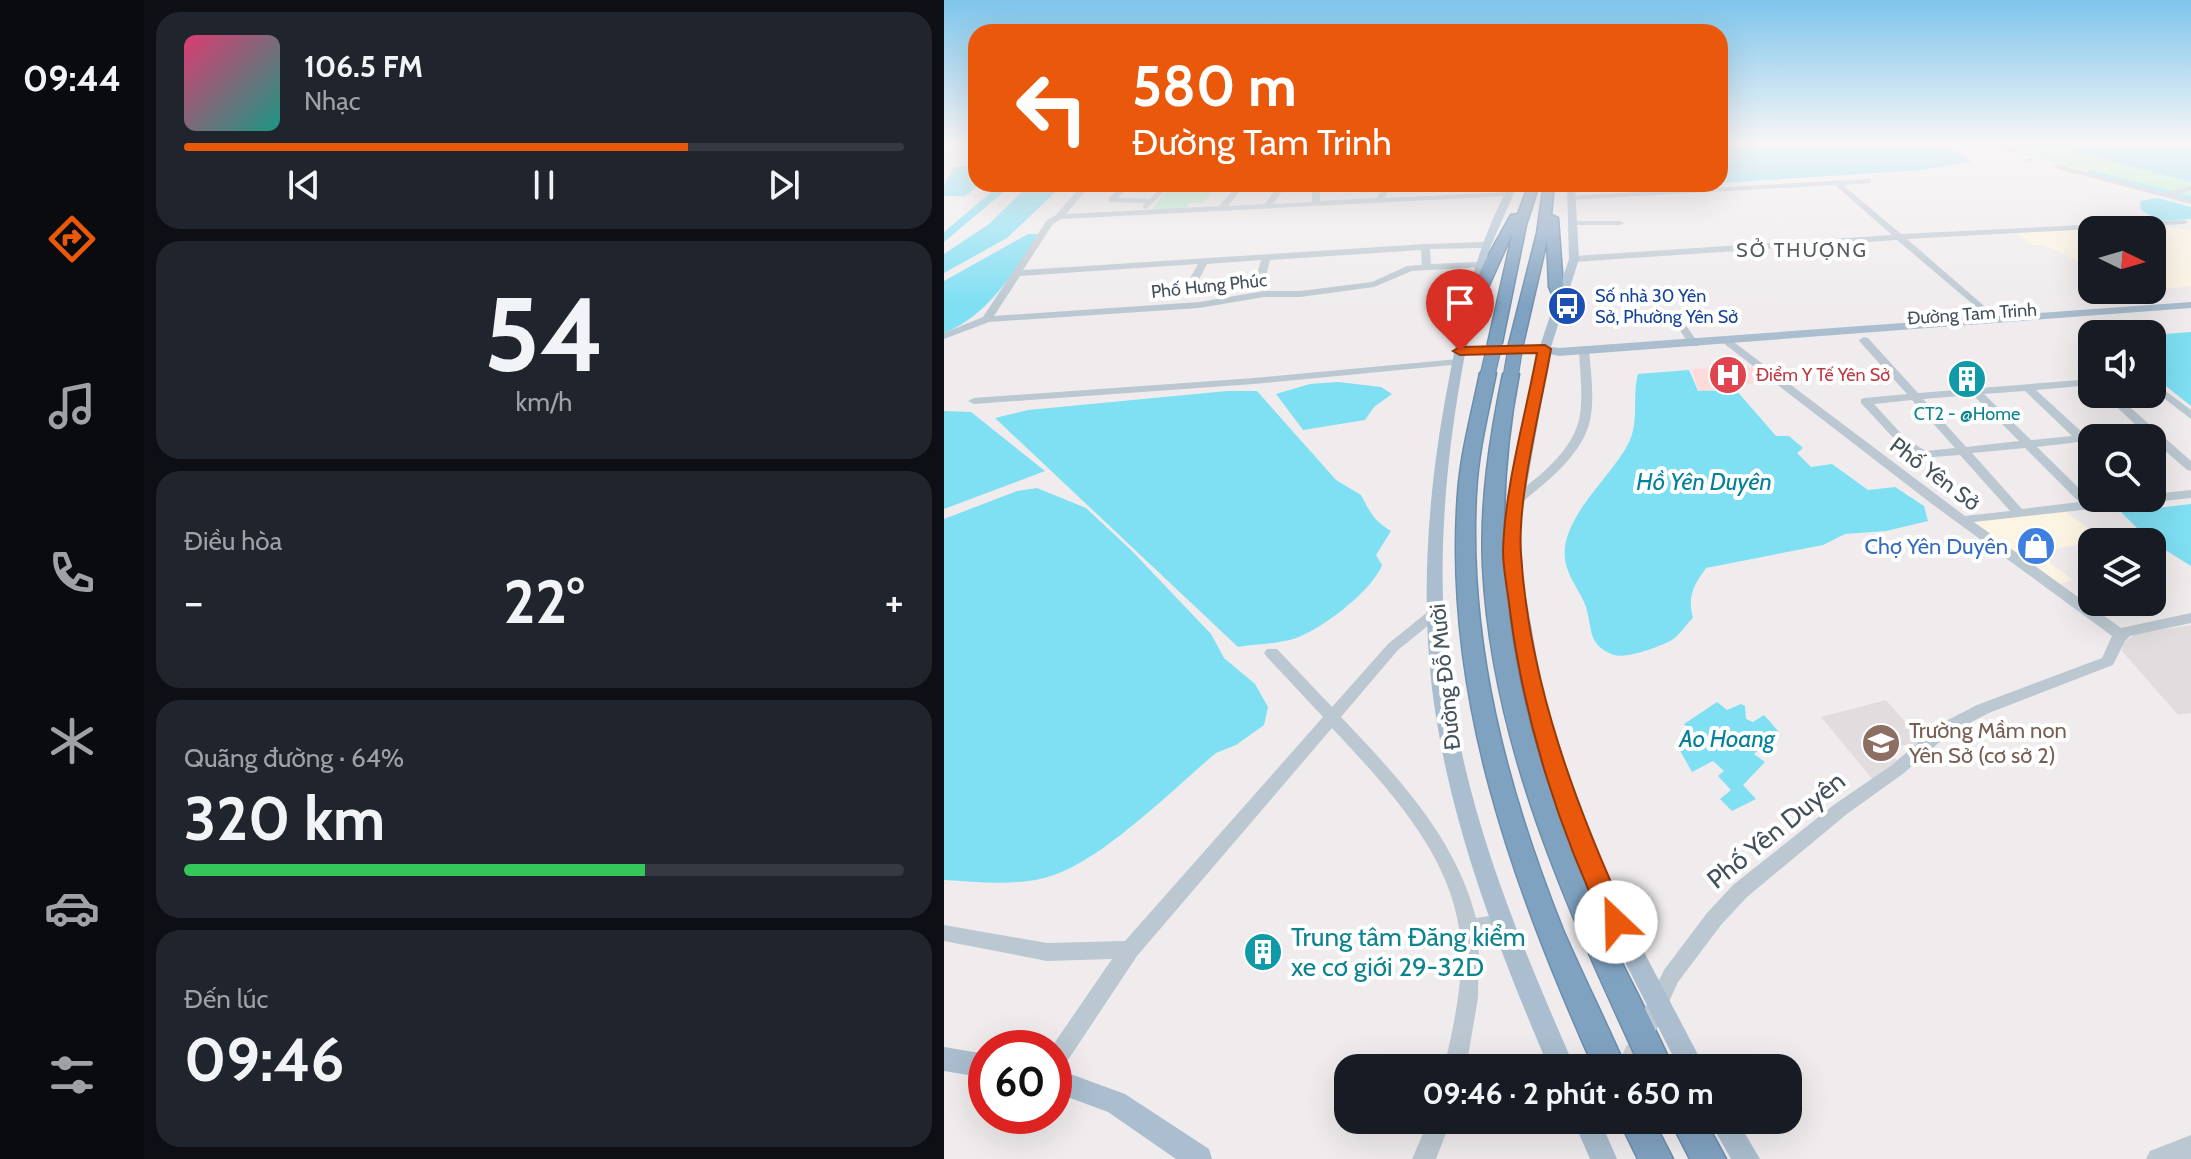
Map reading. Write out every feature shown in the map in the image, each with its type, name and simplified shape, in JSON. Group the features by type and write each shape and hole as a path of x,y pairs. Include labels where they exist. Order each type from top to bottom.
{"highway":[{"path":"1464,325 1490,263 1527,197"},
{"path":"1530,197 1505,286 1495,343 1499,374 1493,537 1495,592 1509,688 1523,746 1554,838 1601,952 1650,1054"},
{"path":"1548,197 1543,233 1516,344 1499,374 1467,491 1464,554 1468,639 1489,756 1527,874 1568,979 1603,1054"},
{"path":"1550,197 1556,287 1561,300"},
{"path":"1694,1134 1709,1159"},
{"path":"1602,1138 1656,1159"}],"main road":[{"name":"Đường Đỗ Mười","path":"1506,197 1483,245 1477,265 1444,422 1435,613 1441,683 1455,769 1502,922 1556,1054"},
{"path":"1572,197 1580,223 1574,259 1552,333 1517,500 1512,553 1525,645 1538,706 1583,848 1685,1054"},
{"name":"Đường Tam Trinh","path":"1459,356 1549,354 1757,339 1800,345 1995,320 2191,305"},
{"name":"Đường Tam Trinh","path":"1860,335 2191,315"},
{"path":"1552,333 1556,340 1584,351"},
{"path":"944,1059 968,1063"},
{"path":"1072,1087 1116,1103 1199,1159"},
{"path":"1731,1134 1747,1159"}],"street":[{"path":"987,319 1049,221 1074,197"},
{"path":"1115,197 1112,200 1152,201"},
{"path":"1141,214 1156,197"},
{"path":"1220,210 1231,197"},
{"path":"1267,207 1274,197"},
{"path":"1316,197 1316,204"},
{"path":"1379,202 1381,197"},
{"path":"1049,221 1458,197"},
{"path":"1854,197 1995,320"},
{"path":"1574,259 1899,236 2184,222"},
{"path":"1580,223 1620,223"},
{"path":"1018,273 1483,245"},
{"path":"1425,247 1427,266"},
{"path":"1394,248 1395,268 1399,270"},
{"path":"1259,285 1266,257"},
{"path":"1191,285 1204,261"},
{"name":"Phố Hưng Phúc","path":"944,336 987,319 1176,308 1278,298 1374,284 1399,270 1477,265"},
{"path":"1672,320 1679,322 1694,344"},
{"path":"1860,335 2019,513"},
{"name":"Phố Yên Sở","path":"1727,342 1962,520 2121,635"},
{"path":"1517,500 1569,448 1582,429 1585,417 1584,351"},
{"path":"974,401 1254,381 1459,356"},
{"path":"2078,383 1865,401 1919,454 2078,439"},
{"path":"2028,388 2078,435"},
{"path":"1976,392 2078,494"},
{"path":"2166,395 2191,416"},
{"path":"2124,408 2142,424"},
{"path":"2166,445 2191,467"},
{"path":"2166,496 2191,494"},
{"path":"1962,520 2078,506"},
{"path":"1072,1035 1130,950 1393,647 1435,613"},
{"path":"2121,635 2191,618"},
{"name":"Phố Yên Duyên","path":"1646,1028 1657,1002 1686,955 1731,900 1944,729 2069,673 2108,661 2121,635"},
{"path":"1272,653 1422,823 1455,883 1469,928 1465,1004 1457,1054"},
{"path":"1469,928 1502,922"},
{"path":"944,933 1047,952 1130,950"},
{"path":"1424,1159 1434,1134"},
{"path":"2158,1159 2191,1147"}],"shaded area":[{"path":"2166,227 2191,230 2191,286 2166,289"},
{"path":"2078,230 2078,262 2042,245 2032,245 2016,233"},
{"name":"Điểm Y Tế Yên Sở","path":"1752,367 1770,381 1742,385 1742,388 1699,391 1691,369"},
{"name":"Chợ Yên Duyên","path":"2065,511 2087,528 2078,528 2078,544 2037,553 2073,580 2056,585 1970,522"},
{"path":"2191,625 2191,713 2178,715 2122,651 2123,644 2135,634"},
{"name":"Trường Mầm non Yên Sở (cơ sở 2)","path":"1886,700 1922,741 1911,751 1905,745 1888,749 1899,763 1874,781 1821,717"}],"green space":[{"path":"1162,197 1208,197 1203,203 1190,203 1185,209 1152,209"}],"water":[{"path":"985,197 997,197 944,242 944,232"},
{"path":"1017,197 1050,197 1007,238 944,273 944,254 989,224"},
{"path":"2158,198 2191,207 2191,219 2166,221 2166,216 2151,216 2141,210 2140,201"},
{"path":"1028,234 1039,234 998,292 974,316 944,333 944,281"},
{"path":"2191,332 2191,406 2166,386 2166,334"},
{"name":"Hồ Yên Duyên","path":"1689,370 1698,391 1736,390 1776,436 1789,436 1803,448 1797,453 1811,467 1832,464 1868,490 1895,487 1924,506 1928,521 1886,531 1845,534 1823,545 1706,568 1693,591 1693,618 1678,635 1643,652 1614,655 1599,647 1592,636 1586,607 1567,568 1565,551 1568,534 1576,517 1630,440 1638,374"},
{"path":"1338,382 1381,387 1392,394 1374,407 1365,420 1303,430 1276,394 1310,384"},
{"path":"1227,391 1257,391 1336,480 1361,495 1373,515 1391,531 1376,555 1382,565 1357,598 1317,628 1286,641 1238,647 995,418 1028,410"},
{"path":"944,411 971,412 1045,471 944,509"},
{"path":"1037,488 1086,508 1131,550 1211,634 1224,658 1255,684 1268,707 1264,725 1236,745 1216,753 1117,838 1074,866 1028,881 944,880 944,519 1017,491"},
{"path":"2191,504 2191,566 2166,551 2166,528 2137,528 2121,512 2166,512 2166,507"},
{"name":"Ao Hoang","path":"1717,702 1727,710 1741,704 1745,706 1746,719 1753,722 1764,715 1779,732 1754,754 1765,762 1743,785 1756,799 1732,811 1720,799 1731,790 1718,776 1724,771 1713,761 1692,772 1678,747 1695,735 1684,724"}],"tunnel":[{"path":"1634,1054 1641,1039"}],"place":[{"name":"Số nhà 30 Yên Sở, Phường Yên Sở","path":"1567,306"},
{"name":"Điểm Y Tế Yên Sở","path":"1728,375"},
{"name":"CT2 - @Home","path":"1967,379"},
{"name":"Chợ Yên Duyên","path":"2036,546"},
{"name":"Trường Mầm non Yên Sở (cơ sở 2)","path":"1881,743"},
{"name":"Trung tâm Đăng kiểm xe cơ giới 29-32D","path":"1263,952"}],"district":[{"name":"SỞ THƯỢNG","path":"1802,250"}],"route":[{"path":"1460,351 1545,349 1513,524 1512,553 1525,645 1544,729 1583,848 1616,922"}]}
